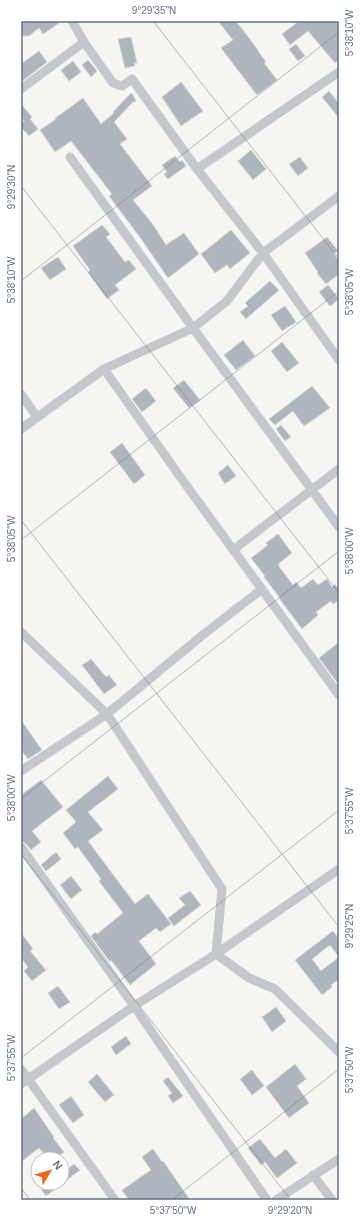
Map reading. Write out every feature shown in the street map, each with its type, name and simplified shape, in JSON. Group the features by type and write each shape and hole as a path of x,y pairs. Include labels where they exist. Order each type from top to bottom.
{"street":[{"path":"72,21 84,42 113,82 122,86 132,80 198,170 263,253 339,360"},
{"path":"21,89 84,42"},
{"path":"198,170 339,72"},
{"path":"70,157 339,527"},
{"path":"21,429 104,368 193,328 227,301 263,253 339,196"},
{"path":"104,368 233,550 339,695"},
{"path":"21,394 37,417"},
{"path":"233,550 339,469"},
{"path":"21,771 107,714 204,634 262,589"},
{"path":"21,632 107,714 222,889 216,954"},
{"path":"21,847 134,1006 267,1200"},
{"path":"25,1081 134,1006 216,954 339,869"},
{"path":"216,954 249,978 275,989 339,1052"},
{"path":"21,1069 25,1081 114,1200"},
{"path":"276,1200 339,1159"},
{"path":"313,1175 332,1200"}],"building":[{"path":"21,21 62,21 43,34 39,28 29,36 23,36 21,33"},
{"path":"218,21 236,21 258,50 266,62 264,63 277,80 257,95 221,48 233,40"},
{"path":"299,21 336,21 339,25 339,60 335,63 308,31 290,45 282,34"},
{"path":"131,37 137,63 134,63 135,66 125,68 118,39"},
{"path":"296,44 305,56 298,61 289,49"},
{"path":"39,51 47,62 21,82 21,64"},
{"path":"88,60 97,71 91,77 82,65"},
{"path":"73,61 81,72 69,81 61,70"},
{"path":"181,82 203,111 181,126 162,97"},
{"path":"329,91 339,104 339,118 322,97"},
{"path":"132,93 136,101 132,103 114,122 127,139 120,144 152,186 133,200 154,226 166,245 184,233 199,254 168,278 109,196 112,194 71,141 55,152 40,130 83,98 101,124 114,113 113,112"},
{"path":"21,104 32,117 30,119 38,129 29,136 21,127 21,124 24,121 21,117"},
{"path":"251,150 266,169 253,180 238,161"},
{"path":"175,156 180,162 182,160 186,166 168,179 164,174 167,172 162,165"},
{"path":"300,157 308,168 298,176 289,164"},
{"path":"102,225 110,234 106,237 125,262 129,260 136,269 115,285 119,290 107,299 88,272 90,270 73,246"},
{"path":"231,230 250,253 230,269 227,265 215,273 201,254"},
{"path":"327,237 338,251 334,254 339,261 339,274 326,284 317,273 318,272 305,253"},
{"path":"58,257 66,269 50,280 41,268"},
{"path":"270,281 279,290 246,319 240,312 248,306 245,303"},
{"path":"328,285 339,299 330,306 319,292"},
{"path":"285,306 296,322 282,331 271,315"},
{"path":"243,340 255,356 236,370 224,355"},
{"path":"282,342 299,363 287,372 271,351"},
{"path":"184,380 200,400 189,408 173,388"},
{"path":"312,386 330,408 304,426 293,411 275,425 269,419"},
{"path":"146,388 156,401 142,412 132,399"},
{"path":"281,425 291,437 285,441 276,429"},
{"path":"122,443 145,475 134,484 110,452"},
{"path":"228,465 236,476 225,484 218,473"},
{"path":"278,534 292,553 278,565 293,585 296,582 301,588 313,579 318,585 327,579 332,587 335,584 339,590 339,600 333,604 331,601 316,612 318,615 302,629 251,558 268,545 266,543"},
{"path":"339,642 339,685 319,658"},
{"path":"91,659 106,677 109,675 117,685 104,694 82,665"},
{"path":"21,720 42,750 28,759 21,750"},
{"path":"108,776 118,789 88,812 103,830 88,841 135,904 148,894 171,924 160,932 156,928 139,941 156,964 130,985 111,960 110,962 91,936 95,932 97,934 123,913 99,881 101,879 78,847 75,849 63,833 76,822 66,810"},
{"path":"41,780 63,807 32,831 41,842 31,850 21,840 21,795"},
{"path":"56,852 61,859 46,871 41,865"},
{"path":"71,876 82,890 71,899 60,885"},
{"path":"190,891 201,905 174,926 168,918 185,905 179,898"},
{"path":"333,931 339,939 339,957 339,979 322,995 295,960","holes":["330,945 339,957 321,971 312,959"]},
{"path":"21,933 33,949 30,951 46,970 32,981 24,971 28,967 21,958"},
{"path":"58,986 70,1002 59,1009 48,993"},
{"path":"276,1007 286,1021 272,1032 262,1017"},
{"path":"126,1036 131,1044 116,1055 111,1047"},
{"path":"295,1064 306,1079 297,1086 309,1103 289,1118 266,1087"},
{"path":"252,1070 264,1086 252,1095 240,1079"},
{"path":"97,1074 114,1095 105,1102 88,1082"},
{"path":"168,1077 183,1096 173,1103 168,1096 172,1093 163,1081"},
{"path":"71,1096 84,1115 73,1123 59,1105"},
{"path":"34,1108 63,1151 41,1151 39,1148 35,1151 30,1151 30,1155 21,1162 21,1119"},
{"path":"260,1139 275,1158 286,1149 297,1163 277,1178 265,1162 261,1165 248,1148"},
{"path":"153,1149 190,1200 129,1200 122,1190 151,1170 142,1157"},
{"path":"74,1164 80,1170 70,1178 70,1167"},
{"path":"42,1191 53,1191 46,1196"}]}
